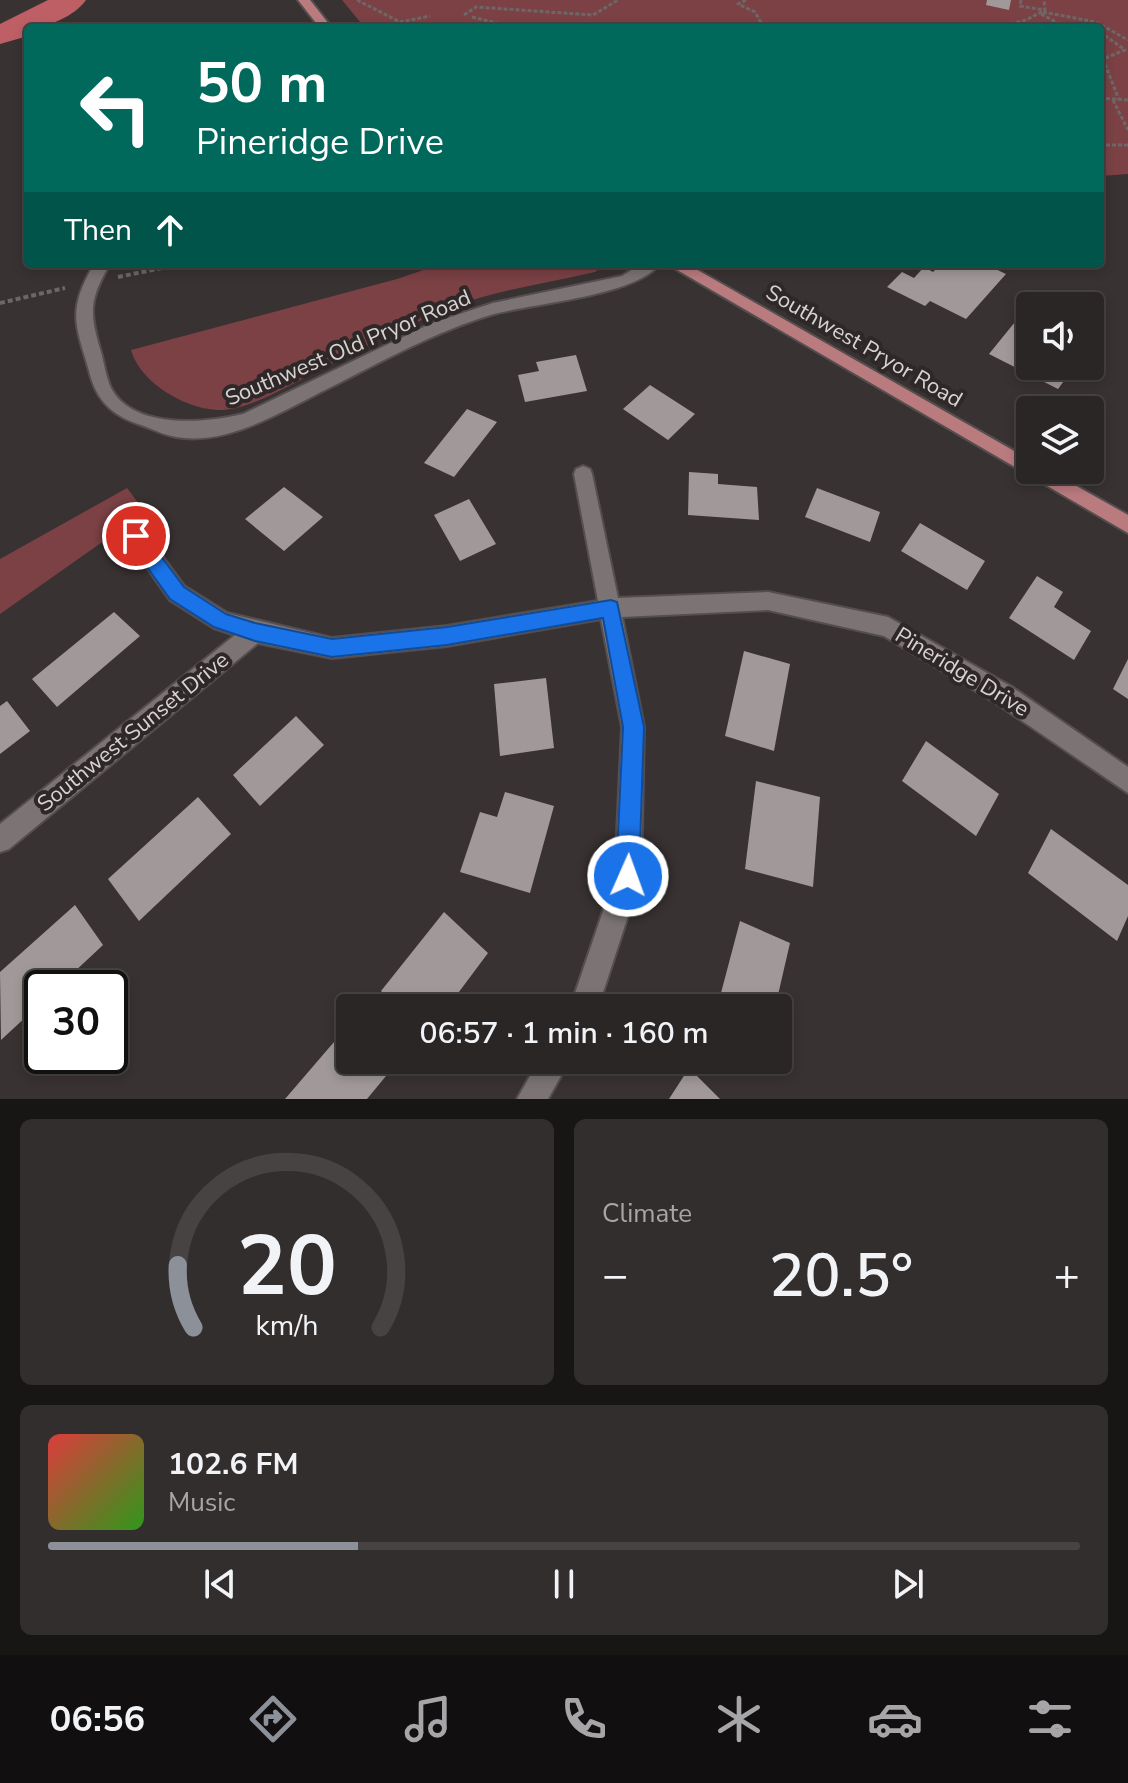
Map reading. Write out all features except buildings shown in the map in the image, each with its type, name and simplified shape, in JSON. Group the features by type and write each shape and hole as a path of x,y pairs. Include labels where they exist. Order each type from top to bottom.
{"main road":[{"path":"304,0 323,24"},
{"name":"Southwest Pryor Road","path":"682,268 1016,461"},
{"name":"Southwest Pryor Road","path":"1056,484 1128,525"}],"street":[{"name":"Southwest Old Pryor Road","path":"100,268 86,292 83,319 104,392 117,406 136,417 177,430 213,428 247,420 438,327 493,309 627,280 646,268"},
{"path":"583,474 633,727 628,876 589,994"},
{"name":"Southwest Sunset Drive","path":"136,536 177,593 221,621 255,632"},
{"name":"Pineridge Drive","path":"255,632 332,648 447,636 611,608 768,601 888,627 1004,695 1128,781"},
{"name":"Southwest Sunset Drive","path":"0,840 255,632"},
{"path":"531,1099 547,1074"}],"path":[{"path":"357,0 400,22"},
{"path":"455,22 476,7 593,15 618,0"},
{"path":"732,0 755,12 762,24"},
{"path":"738,4 746,0"},
{"path":"1021,0 1020,6 1100,24"},
{"path":"1043,12 1044,0"},
{"path":"1043,12 1061,24"},
{"path":"1006,24 1043,12"},
{"path":"394,24 433,15"},
{"path":"466,15 501,24"},
{"path":"1104,26 1128,40"},
{"path":"1104,35 1125,50 1104,57"},
{"path":"1104,65 1119,100"},
{"path":"1104,99 1128,100"},
{"path":"1113,100 1128,130"},
{"path":"1104,145 1128,145"}],"shaded area":[{"path":"342,0 1128,0 1128,174 1104,176 1104,24 362,24"},
{"path":"429,268 601,268 595,272 508,290 458,305 388,336 270,396 229,409 204,408 177,399 143,373 131,350"},
{"path":"127,488 145,512 0,614 0,559"}],"waterway":[{"path":"26,24 71,0"},
{"path":"0,34 24,25"}],"route":[{"path":"136,536 177,593 221,621 255,632 332,648 447,636 611,608 633,727 628,876"}]}
